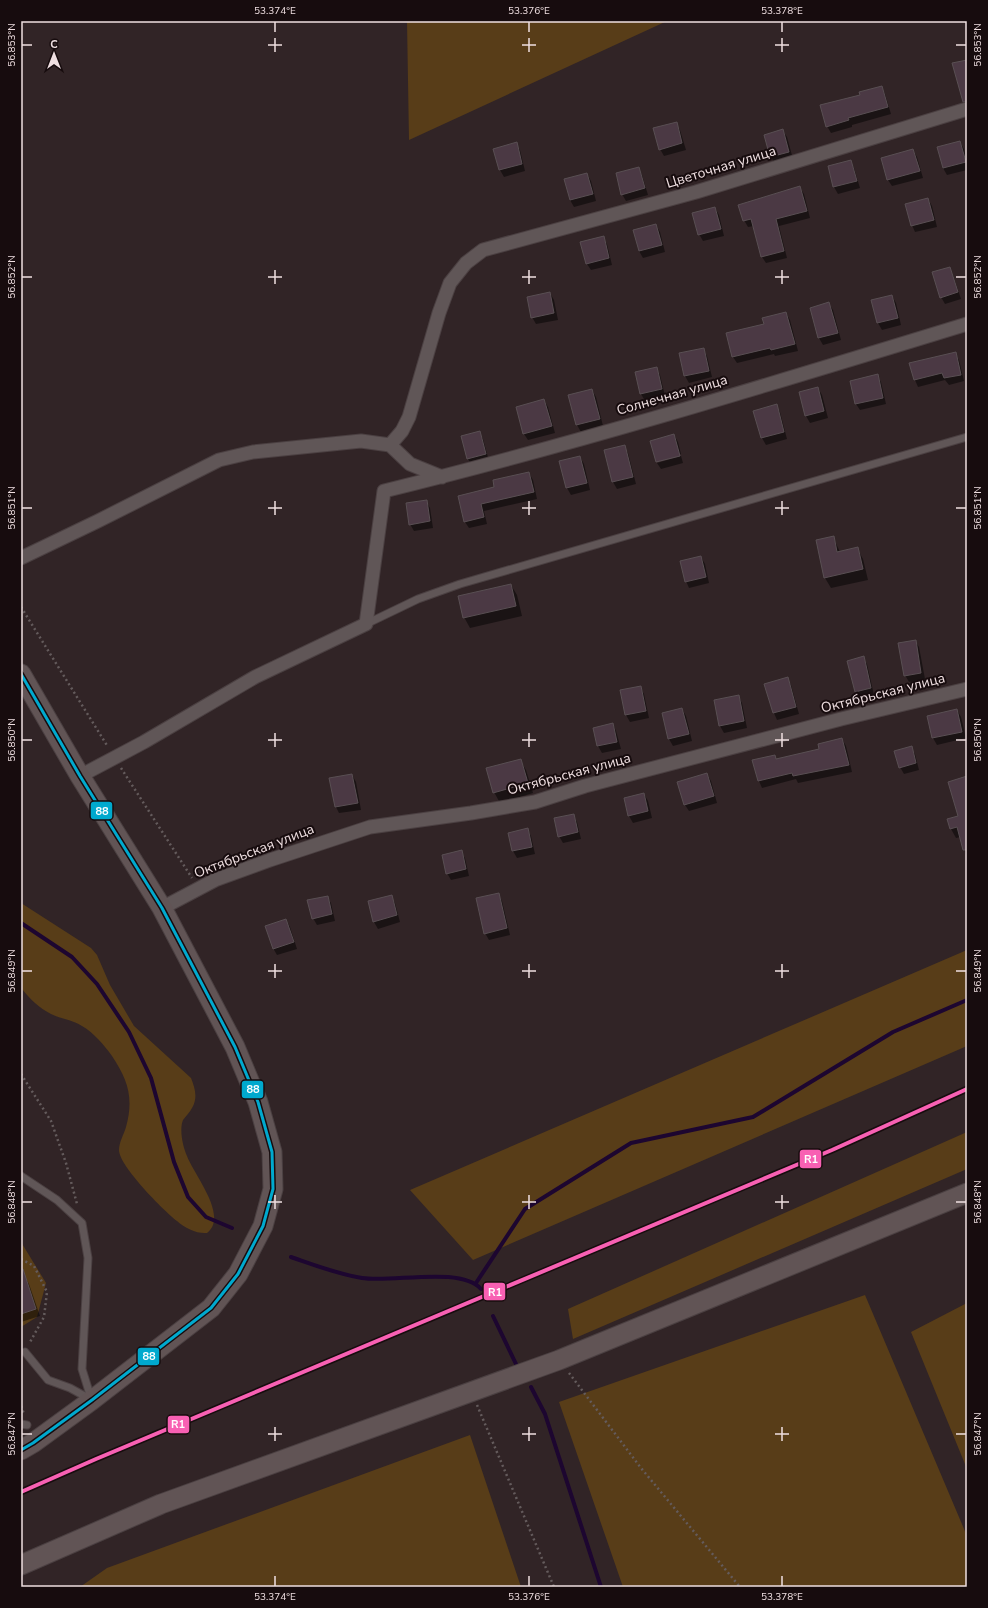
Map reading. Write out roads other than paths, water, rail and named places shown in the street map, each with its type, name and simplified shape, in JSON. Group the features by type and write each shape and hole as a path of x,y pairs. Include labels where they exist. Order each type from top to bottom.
{"street":[{"name":"Цветочная улица","path":"390,445 402,431 409,417 439,312 450,283 466,263 483,250 696,192 967,109"},
{"name":"Солнечная улица","path":"366,624 384,491 442,477 690,407 967,324"},
{"path":"21,558 219,460 253,452 361,441 390,445 410,464 442,477"},
{"path":"80,776 144,742 255,677 366,624"},
{"path":"21,674 80,776 162,908 234,1047 258,1102 272,1152 273,1188 263,1226 242,1267 211,1308 92,1400 21,1450"},
{"name":"Октябрьская улица","path":"162,908 215,880 370,827 535,802 593,784 841,719 967,689"},
{"path":"21,1565 161,1504 559,1360 967,1193"}],"lane":[{"path":"366,624 418,599 460,584 967,437"},
{"path":"21,1176 57,1200 82,1224 88,1258 82,1369 92,1400"},
{"path":"25,1352 48,1380 70,1388 92,1400"}],"waterway":[{"path":"21,923 72,957 97,984 129,1032 151,1078 174,1162 188,1197 206,1217 232,1228"},
{"path":"476,1283 525,1209 631,1143 753,1117 893,1032 967,1000"},
{"path":"291,1257 335,1272 362,1278 458,1278 471,1282 481,1289"},
{"path":"493,1316 516,1364"},
{"path":"531,1387 545,1414 601,1587"}]}
